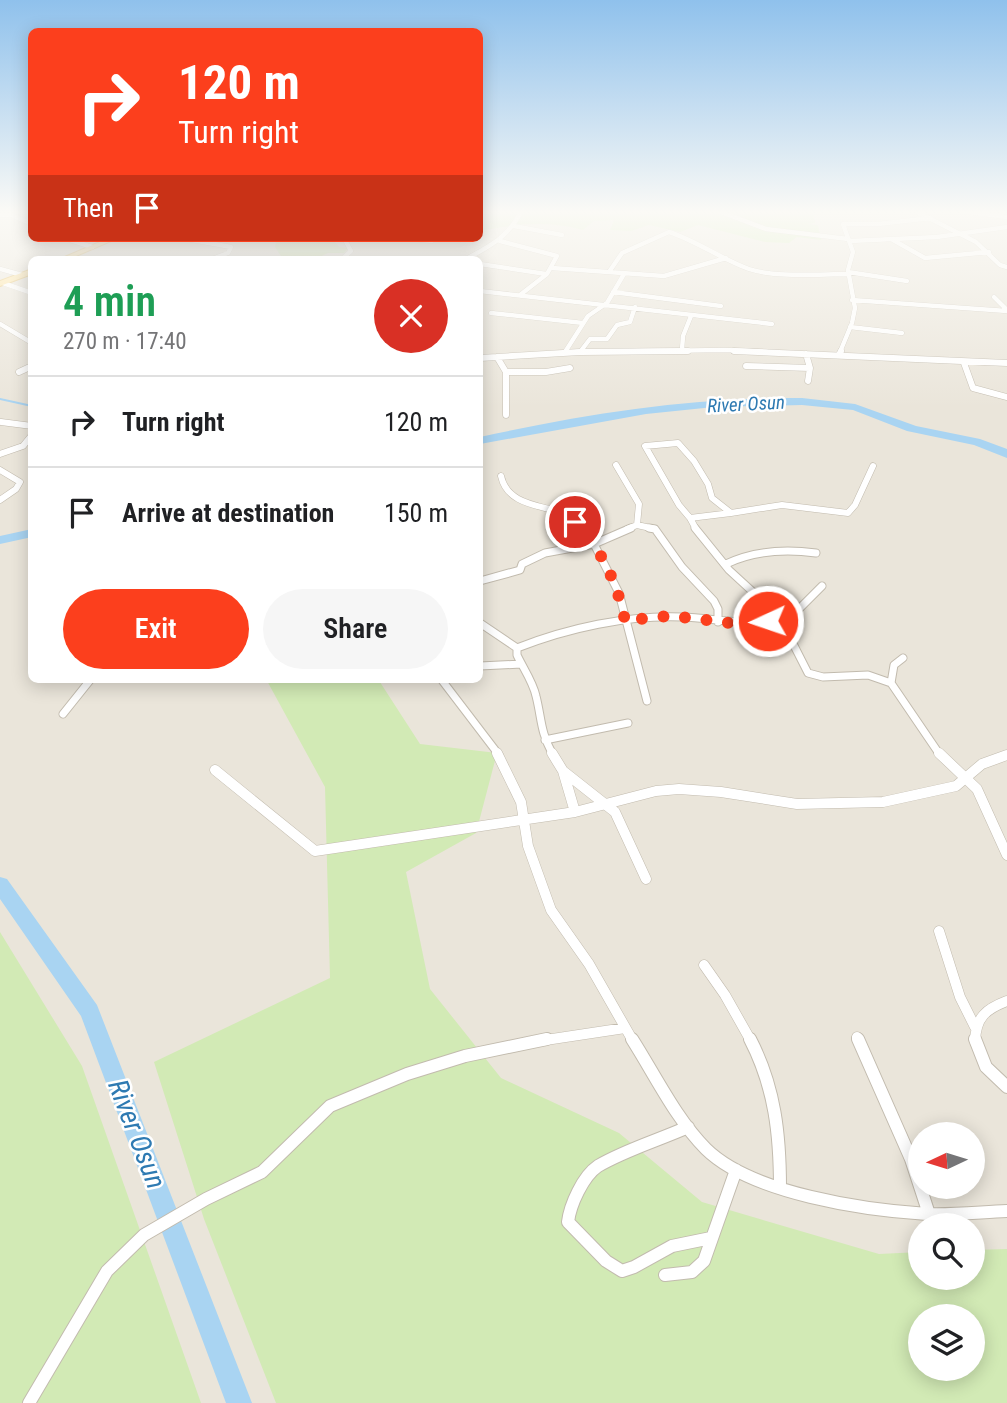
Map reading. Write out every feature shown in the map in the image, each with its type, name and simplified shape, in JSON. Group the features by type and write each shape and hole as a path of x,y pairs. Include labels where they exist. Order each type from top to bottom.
{"street":[{"path":"520,295 543,277"},
{"path":"565,352 595,309 607,303 622,277"},
{"path":"839,355 855,311 852,300 854,289 850,277"},
{"path":"881,277 907,281"},
{"path":"1,283 28,292"},
{"path":"483,292 607,303 691,316 772,324"},
{"path":"613,292 721,306"},
{"path":"994,298 1007,311"},
{"path":"852,300 1007,311"},
{"path":"580,352 590,339 607,339 617,325 630,322 635,307"},
{"path":"491,313 583,323"},
{"path":"682,350 683,336 691,316"},
{"path":"0,324 28,341"},
{"path":"850,327 902,333"},
{"path":"20,337 28,334"},
{"path":"483,358 565,352 682,350 1007,363"},
{"path":"806,354 810,369 808,381"},
{"path":"497,357 506,372 506,415"},
{"path":"964,363 974,388 1007,397"},
{"path":"746,366 810,369"},
{"path":"19,372 28,368"},
{"path":"506,372 546,372 570,368"},
{"path":"1,422 13,416"},
{"path":"1,422 28,425"},
{"path":"0,454 23,446 28,440"},
{"path":"731,513 712,498 708,484 694,461 678,443 645,446 679,505 709,548 779,616 790,634 804,668 815,676 868,675 891,683 943,759 977,789 1007,855"},
{"path":"616,465 639,504 637,526"},
{"path":"690,518 782,505 848,513 855,506 865,477 873,467"},
{"path":"0,470 20,482 16,489 0,500"},
{"path":"501,476 503,485 528,506 564,513 582,528 594,544 620,593 647,701"},
{"path":"483,580 520,570 522,564 545,553 594,544 637,526 655,529 682,567 714,601 718,609 718,622"},
{"path":"726,564 743,556 765,552 794,550 816,553"},
{"path":"759,623 800,608 822,586"},
{"path":"517,648 556,633 625,621 669,617 759,623 790,634"},
{"path":"483,625 517,648"},
{"path":"517,648 517,655 536,695 539,722 545,740 562,771 575,812"},
{"path":"891,683 894,665 904,658"},
{"path":"483,666 521,664"},
{"path":"64,714 88,683"},
{"path":"444,683 502,759 521,802 528,846 551,910 589,964 625,1028 688,1127 707,1150 736,1170 780,1188 842,1204 920,1213"},
{"path":"545,740 628,723"},
{"path":"215,769 316,851 575,812 656,791 689,789 797,804 883,802 946,789 966,778 982,764 1007,755"},
{"path":"562,771 574,777 615,813 646,879"},
{"path":"939,931 960,998 975,1027 978,1056 1006,1088"},
{"path":"704,965 723,990 769,1085 774,1100 780,1157 780,1188"},
{"path":"975,1027 991,1009 1007,1001"},
{"path":"29,1403 107,1270 144,1235 206,1199 262,1172 330,1106 407,1074 465,1055 625,1028"},
{"path":"856,1037 911,1158 929,1213"},
{"path":"688,1127 596,1167 583,1184 569,1211 568,1222 606,1261 622,1271 632,1270 666,1248 711,1238"},
{"path":"665,1275 688,1275 697,1271 704,1261 736,1170"},
{"path":"955,1213 1007,1211"}],"shaded area":[{"path":"0,277 28,277 28,683 483,683 483,277 1007,277 1007,1403 0,1403"}],"green space":[{"path":"268,683 381,683 420,744 497,753 476,833 406,872 430,989 501,1078 619,1133 702,1202 879,1254 908,1253 908,1290 985,1290 985,1250 1007,1249 1007,1403 276,1403 204,1219 154,1062 330,978 325,787"},
{"path":"0,932 82,1066 201,1403 0,1403"}],"waterway":[{"path":"0,399 28,405"},
{"name":"River Osun","path":"483,440 646,410 714,404 802,402 855,407 912,429 976,442 1007,454"},
{"name":"River Osun","path":"0,540 28,534"},
{"name":"River Osun","path":"0,884 90,1011 239,1403"}],"route":[{"path":"575,522 588,534 620,593 625,621 680,617 732,622 768,621"}]}
